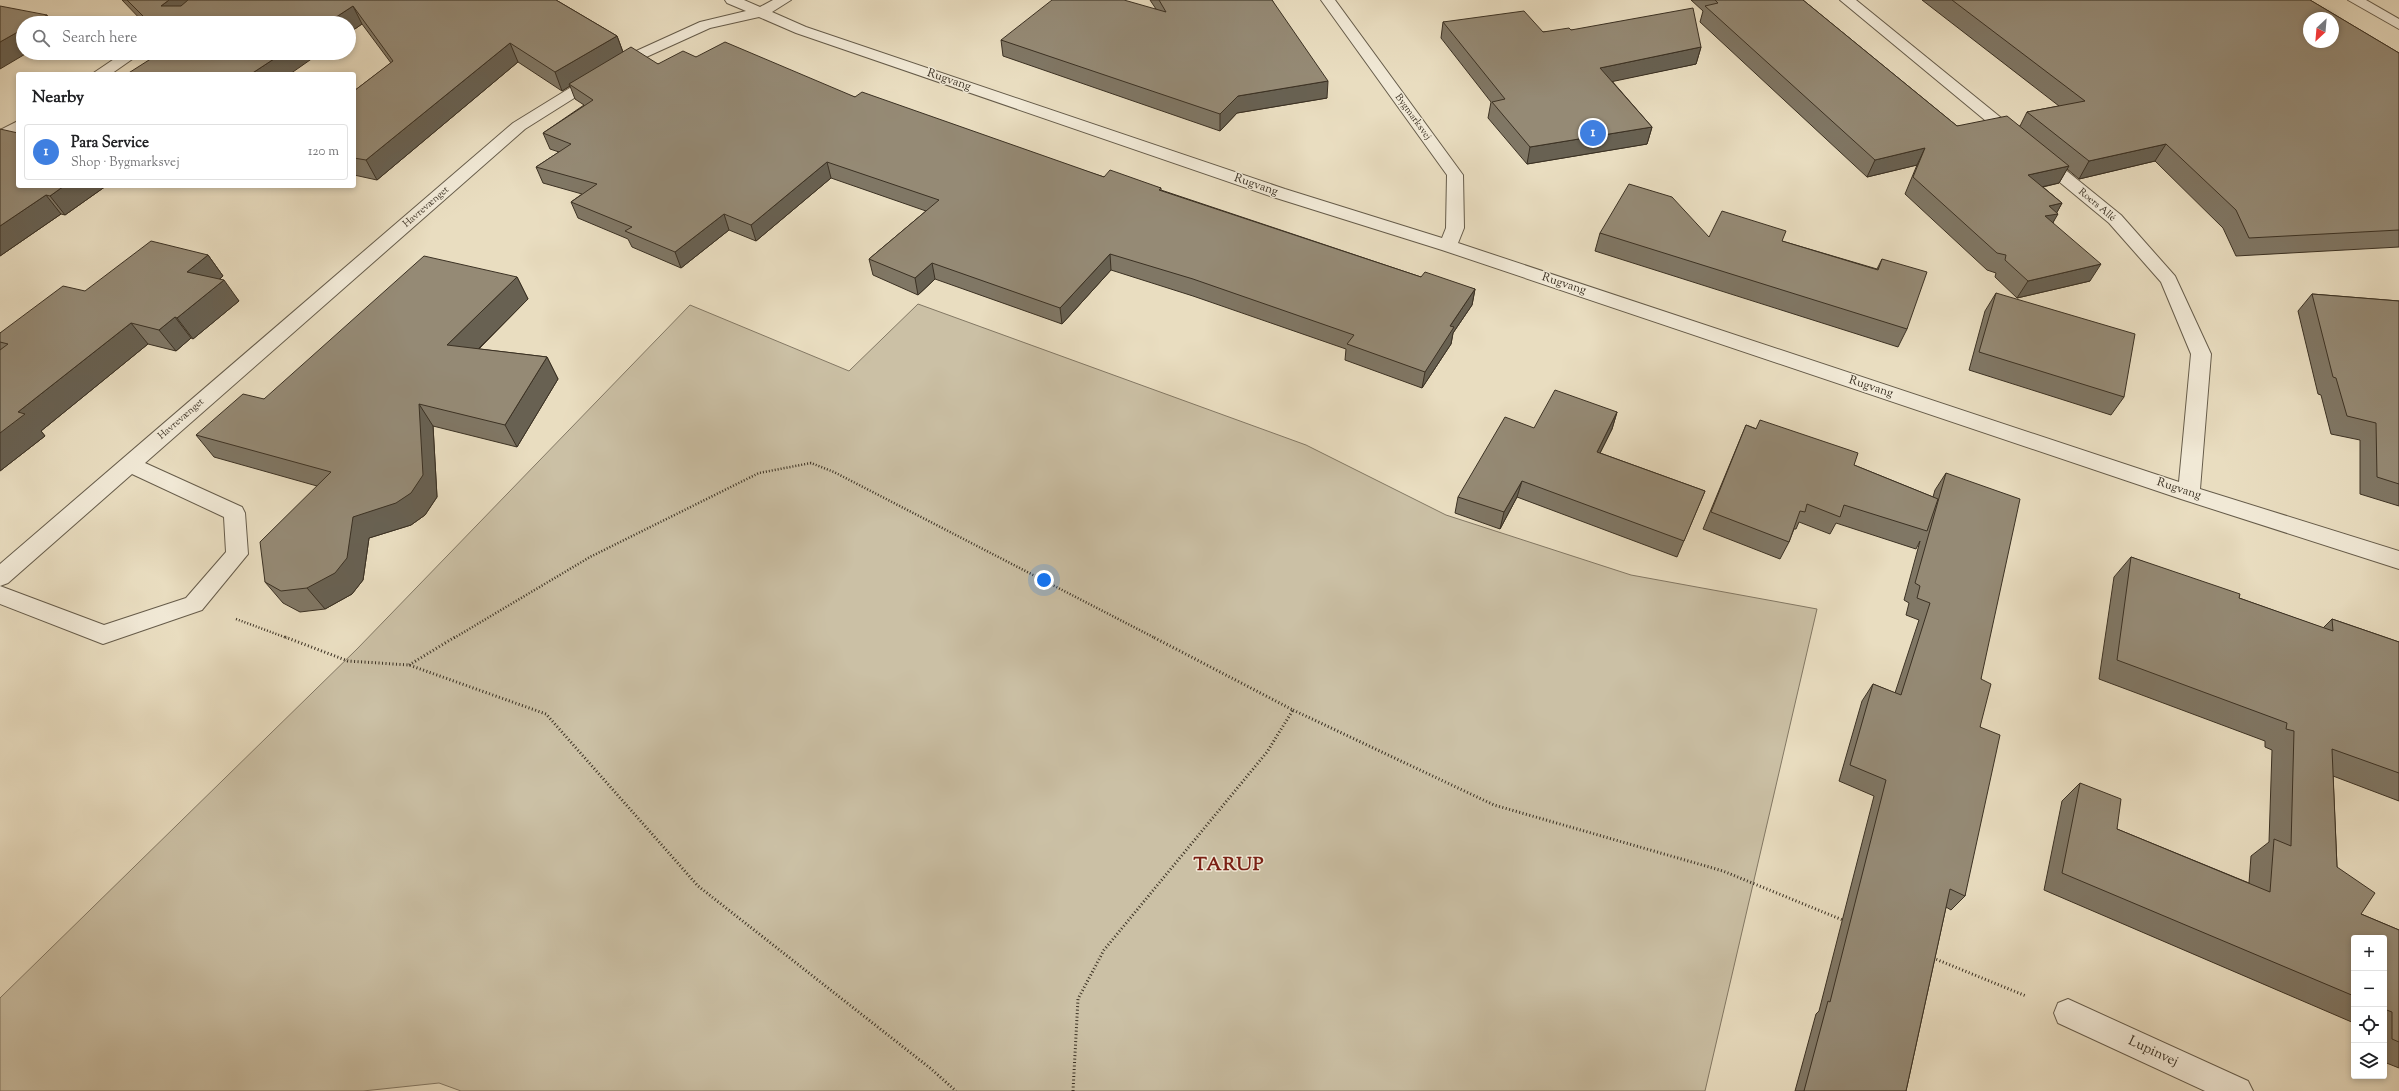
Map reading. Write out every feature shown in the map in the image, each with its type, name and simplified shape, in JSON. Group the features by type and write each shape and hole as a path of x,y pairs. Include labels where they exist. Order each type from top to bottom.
{"street":[{"name":"Rugvang","path":"732,0 801,30 1279,192 1448,246 2189,493 2399,560"},
{"name":"Havrevænget","path":"0,577 128,464 519,126 617,65 705,25 761,12 784,0"},
{"name":"Bygmarksvej","path":"1328,0 1455,175 1455,228 1448,246"},
{"name":"Roers Allé","path":"1846,0 2115,219 2169,280 2201,354 2189,493"},
{"path":"2355,0 2399,26"},
{"path":"103,72 122,60"},
{"path":"0,137 16,127"},
{"path":"0,595 103,635 194,604 237,554 234,513 128,464"},
{"name":"Lupinvej","path":"2068,1013 2238,1091"}],"path":[{"path":"409,665 590,556 759,473 811,463 834,472 1293,710 1494,805 1723,871 1848,922"},
{"path":"194,604 348,661 409,665 546,714 698,886 930,1068 956,1091"},
{"path":"1073,1091 1078,999 1104,950 1267,752 1293,710"},
{"path":"1928,956 2068,1013"}],"shaded area":[{"path":"918,304 1306,445 1446,515 1631,575 1817,609 1705,1091 461,1091 439,1083 363,1091 0,1091 0,998 357,649 690,305 849,371"}],"building":[{"path":"127,0 169,0 161,6 181,6 188,0 556,0 617,36 555,72 510,43 366,160 356,158 356,89 393,61 353,6 338,16 143,16"},
{"path":"1052,0 1124,0 1166,12 1159,0 1272,0 1328,81 1238,96 1220,114 1001,40"},
{"path":"1715,0 1803,0 1957,126 2007,116 2069,166 2028,175 2062,203 2049,206 2058,214 2045,216 2101,264 2028,281 2005,260 2006,255 1997,253 1913,177 1925,148 1875,160 1705,6 1718,3"},
{"path":"1952,0 2310,0 2330,12 2303,12 2303,48 2339,48 2339,17 2399,53 2399,230 2249,238 2236,210 2166,144 2089,161 2027,112 2085,101"},
{"path":"0,6 47,15 16,16 16,33 0,42"},
{"path":"1693,8 1701,47 1600,68 1652,127 1530,147 1492,102 1505,99 1443,22 1524,11 1543,32 1569,28 1571,30"},
{"path":"725,42 855,97 862,92 1104,177 1110,170 1161,188 1159,190 1421,277 1425,272 1475,289 1450,326 1454,327 1425,372 1347,344 1354,335 1193,279 1110,254 1060,308 932,263 915,278 869,259 939,200 827,162 751,225 724,214 675,252 625,231 632,227 571,202 597,184 536,167 571,144 543,133 593,100 569,84 631,47 658,64 683,51 696,57"},
{"path":"149,60 272,60 254,72 130,72"},
{"path":"0,129 16,133 16,188 61,188 50,196 46,195 0,226"},
{"path":"1629,184 1672,197 1709,237 1722,211 1786,231 1782,241 1878,270 1882,259 1927,272 1907,329 1600,233"},
{"path":"151,241 208,255 187,272 224,280 177,318 175,317 159,330 131,323 18,412 25,414 0,433 0,350 8,344 0,342 0,333 63,286 85,291"},
{"path":"424,256 517,277 447,345 547,357 505,425 419,404 423,475 411,493 396,503 353,517 347,558 335,573 307,588 281,591 265,582 260,542 331,472 196,435 243,394 264,399"},
{"path":"1996,293 2135,334 2124,397 1979,352"},
{"path":"2312,294 2399,301 2399,484 2377,477 2376,423 2347,416 2336,378 2333,377"},
{"path":"1555,390 1617,412 1597,452 1705,491 1684,541 1522,481 1504,512 1458,497 1505,417 1534,428"},
{"path":"1760,420 1858,453 1854,465 1938,499 1927,531 1844,505 1840,517 1807,504 1805,512 1800,511 1789,542 1711,512 1746,425 1756,429"},
{"path":"1946,473 2020,499 1981,679 1991,684 1980,727 2000,735 1965,896 1950,889 1906,1091 1804,1091 1828,1001 1830,1002 1886,780 1850,765 1873,684 1901,695 1930,603 1917,598 1920,586 1915,583"},
{"path":"2131,557 2240,594 2239,598 2333,631 2332,619 2399,642 2399,773 2332,749 2337,867 2375,893 2361,914 2399,930 2399,1042 2392,1039 2392,1012 2387,1010 2387,935 2351,935 2351,995 2062,873 2080,783 2121,799 2117,829 2270,892 2274,839 2291,846 2294,731 2286,729 2287,723 2117,660"}],"place":[{"name":"Para Service","path":"1593,133"}],"district":[{"name":"TARUP","path":"1229,865"}]}
